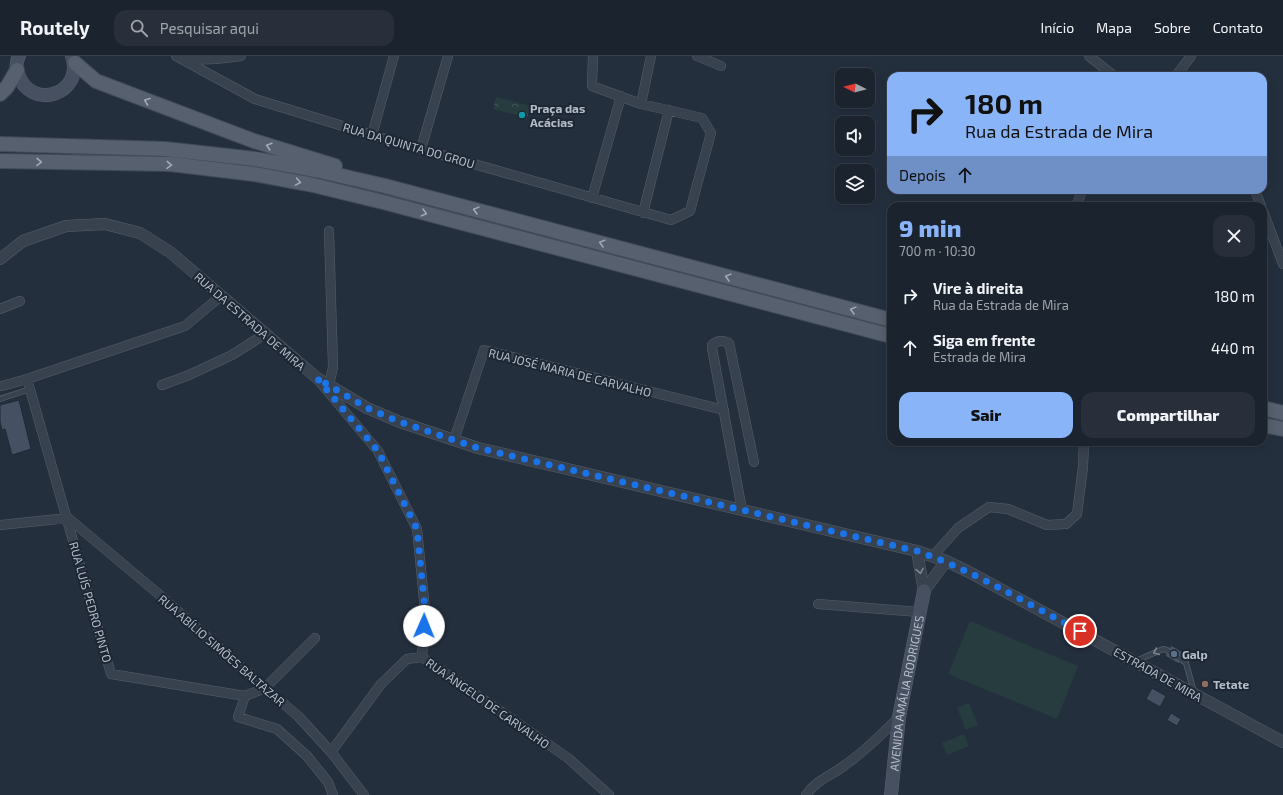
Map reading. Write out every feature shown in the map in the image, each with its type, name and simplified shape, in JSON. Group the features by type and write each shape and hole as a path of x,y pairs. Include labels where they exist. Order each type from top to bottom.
{"main road":[{"path":"18,60 21,81 28,90 38,95 49,96 60,92 69,84 74,74 74,60"},
{"path":"0,94 7,87 18,60"},
{"path":"74,60 96,82 254,141 325,162 385,186"},
{"path":"0,144 165,149 255,159 316,170 385,186 887,319"},
{"path":"0,161 170,164 254,174 313,185 391,204 887,335"},
{"path":"1267,409 1283,412"},
{"path":"1267,426 1283,429"},
{"name":"AVENIDA AMÁLIA RODRIGUES","path":"892,795 898,717 924,591"}],"street":[{"path":"179,58 216,59 241,56"},
{"path":"372,135 394,56"},
{"path":"421,149 448,56"},
{"name":"RUA DA QUINTA DO GROU","path":"179,58 255,100 643,213 671,220 690,211 711,133 702,118 641,104 592,86 592,56"},
{"path":"641,104 651,56"},
{"path":"697,56 721,66"},
{"path":"1089,56 1109,72"},
{"path":"1179,72 1190,56"},
{"path":"592,198 620,96"},
{"path":"643,213 669,110"},
{"path":"1267,222 1283,264"},
{"name":"RUA DA ESTRADA DE MIRA","path":"0,260 23,241 66,226 105,224 140,233 170,252 317,378 367,408 393,419 478,448 917,551 946,561 969,572"},
{"path":"329,231 333,367 329,385"},
{"path":"0,386 27,379 185,326 221,296"},
{"path":"0,309 20,301"},
{"path":"162,385 190,375 232,355 265,334"},
{"path":"742,510 712,348 712,345 722,340 729,343 754,462"},
{"name":"RUA JOSÉ MARIA DE CARVALHO","path":"454,440 484,350 724,410"},
{"name":"RUA ÂNGELO DE CARVALHO","path":"317,378 378,451 417,529 425,610 422,657 568,758 609,795"},
{"name":"RUA LUÍS PEDRO PINTO","path":"27,379 68,518 111,674 245,696"},
{"path":"933,556 958,528 989,508 1008,510 1047,525 1066,524 1077,514 1083,467 1084,446"},
{"path":"0,526 68,518"},
{"name":"RUA ABÍLIO SIMÕES BALTAZAR","path":"68,518 298,716 331,752 364,795"},
{"name":"AVENIDA AMÁLIA RODRIGUES","path":"917,551 924,591"},
{"name":"AVENIDA AMÁLIA RODRIGUES","path":"924,591 946,561"},
{"name":"ESTRADA DE MIRA","path":"969,572 1283,742"},
{"path":"818,604 919,612"},
{"path":"316,638 265,688 245,696 238,717 277,729 307,756 328,782 333,795"},
{"path":"331,752 381,684 407,660 422,657"},
{"path":"806,795 812,786 845,766 870,745 898,717"}],"lane":[{"path":"0,398 30,389"},
{"path":"1135,661 1163,649 1167,650 1186,663 1194,694"}],"green space":[{"path":"496,97 531,106 527,118 493,109"},
{"path":"970,621 1078,666 1057,719 948,674"},
{"path":"969,703 978,725 966,730 957,708"},
{"path":"964,734 969,746 947,755 942,743"}],"building":[{"path":"19,400 31,449 12,455 5,429 2,430 0,422 0,405"},
{"path":"1171,645 1185,653 1179,664 1165,656"},
{"path":"1152,688 1166,696 1160,707 1146,699"},
{"path":"1171,713 1181,719 1177,726 1167,720"}],"place":[{"name":"Praça das Acácias","path":"522,115"},
{"name":"Galp","path":"1174,654"},
{"name":"Tetate","path":"1205,684"}],"route":[{"path":"424,626 425,610 417,529 378,451 317,378 367,408 400,422 478,448 917,551 946,561 969,572 1080,631"}]}
